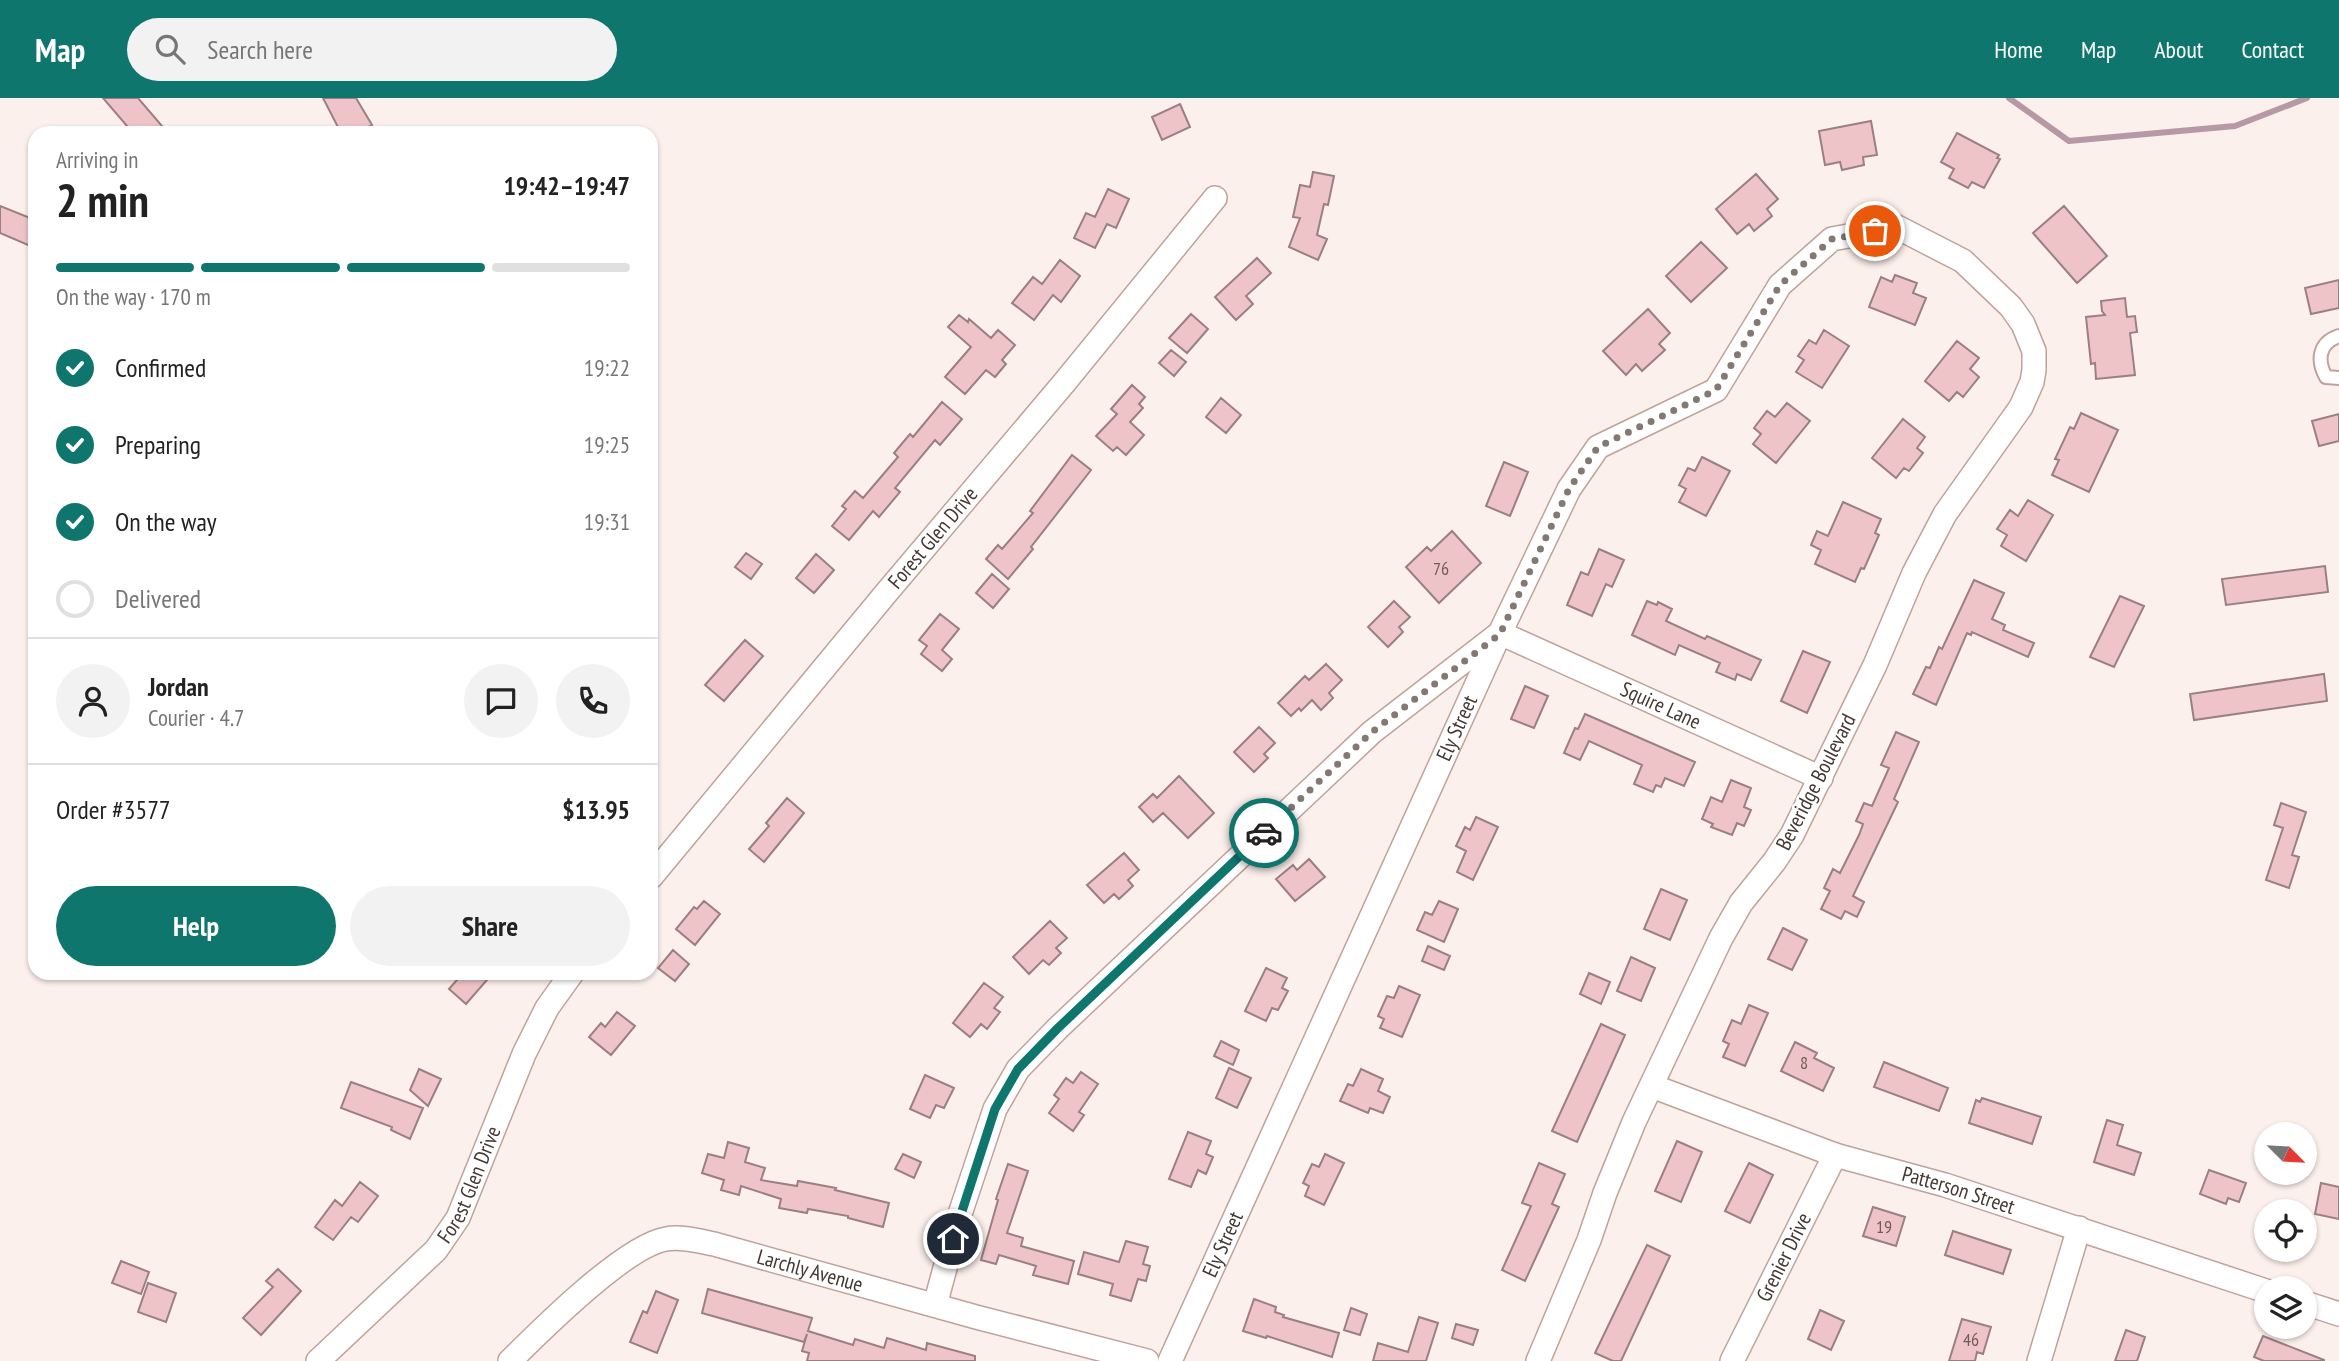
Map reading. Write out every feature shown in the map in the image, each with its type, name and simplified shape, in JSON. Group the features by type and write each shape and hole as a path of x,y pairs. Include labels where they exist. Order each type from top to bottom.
{"street":[{"name":"Forest Glen Drive","path":"658,869 887,592 1065,383 1215,198"},
{"name":"Ely Street","path":"1170,1361 1500,634 1569,489 1598,447 1716,390 1780,285 1832,239 1897,227 1964,261"},
{"name":"Beveridge Boulevard","path":"1538,1361 1589,1240 1624,1146 1721,938 1741,903 1792,835 1875,665 1914,573 1939,526 2021,407 2032,382 2035,359 2023,324 2000,294 1964,261"},
{"name":"Squire Lane","path":"1500,634 1821,778"},
{"path":"934,1305 959,1217 995,1109 1018,1069 1086,1001 1372,732 1500,634"},
{"name":"Forest Glen Drive","path":"318,1361 436,1250 458,1218 524,1054 547,1008 567,980"},
{"name":"Patterson Street","path":"1652,1086 1836,1155 1945,1185 2254,1288"},
{"name":"Grenier Drive","path":"1732,1361 1836,1155"},
{"path":"2039,1361 2079,1228"},
{"name":"Larchly Avenue","path":"510,1361 598,1280 642,1248 665,1239 679,1238 714,1244 1147,1361"},
{"path":"2317,1307 2339,1314"}],"lane":[{"path":"2339,336 2333,338 2322,350 2319,365 2326,377 2339,378"}],"building":[{"path":"103,98 138,98 162,126 127,126"},
{"path":"323,98 356,98 372,125 370,126 337,126"},
{"path":"1180,104 1190,127 1162,140 1152,117"},
{"path":"1871,121 1877,155 1863,157 1864,165 1842,170 1840,162 1825,165 1819,131"},
{"path":"1957,133 1999,155 1997,158 2000,159 1984,188 1972,182 1968,188 1949,178 1954,169 1941,162"},
{"path":"1313,172 1334,176 1328,205 1324,204 1317,235 1327,239 1318,260 1289,247 1300,218 1293,217 1300,185 1310,187"},
{"path":"1756,174 1778,199 1767,209 1772,216 1754,231 1749,224 1737,234 1716,209"},
{"path":"1108,189 1129,199 1116,228 1107,224 1095,248 1074,238 1086,213 1095,217"},
{"path":"0,206 28,217 28,245 0,233"},
{"path":"2064,206 2107,256 2077,283 2033,233"},
{"path":"1701,242 1727,268 1691,302 1666,276"},
{"path":"1257,258 1271,273 1246,296 1253,304 1236,320 1215,297"},
{"path":"1060,260 1080,276 1061,302 1053,295 1034,320 1012,303 1033,277 1042,284"},
{"path":"1895,275 1917,283 1913,293 1926,298 1915,325 1869,307 1881,277 1892,282"},
{"path":"2339,280 2339,308 2311,314 2305,288"},
{"path":"2125,298 2127,317 2135,316 2137,332 2130,333 2135,375 2096,379 2095,363 2091,364 2086,317 2105,315 2101,301"},
{"path":"1648,309 1670,333 1659,344 1665,350 1642,371 1636,364 1626,375 1603,351"},
{"path":"1191,314 1208,329 1187,353 1169,338"},
{"path":"959,315 968,322 969,319 991,338 998,330 1015,345 1002,360 1006,364 995,377 986,370 965,394 945,377 971,347 948,327"},
{"path":"1824,330 1849,346 1822,388 1796,372 1804,360 1798,356 1809,340 1816,344"},
{"path":"1957,341 1979,358 1970,369 1979,377 1963,397 1957,392 1949,401 1925,381"},
{"path":"1171,350 1186,362 1174,376 1159,363"},
{"path":"1132,385 1145,397 1139,404 1143,408 1130,422 1144,435 1126,455 1117,447 1113,451 1096,436 1117,414 1111,409"},
{"path":"1221,398 1241,415 1226,433 1206,417"},
{"path":"942,402 962,419 940,445 935,440 895,488 900,492 879,517 873,511 849,540 832,526 846,509 842,506 855,491 863,498 898,457 894,453 910,434 913,437"},
{"path":"1787,403 1810,421 1776,463 1753,444 1761,434 1754,428 1767,411 1775,417"},
{"path":"2081,413 2118,430 2089,492 2052,475 2059,460 2055,459 2070,427 2074,429"},
{"path":"2339,414 2339,441 2319,446 2312,421"},
{"path":"1903,419 1925,437 1917,448 1923,453 1909,471 1904,468 1896,478 1872,458"},
{"path":"1072,455 1091,470 1008,579 986,559 998,545 1002,549 1033,513 1030,511"},
{"path":"1702,457 1730,471 1706,516 1679,502 1686,489 1679,485 1688,468 1695,471"},
{"path":"1504,462 1528,472 1510,516 1486,506"},
{"path":"2028,500 2053,515 2026,561 2001,546 2007,535 1997,529 2010,510 2018,516"},
{"path":"1843,502 1881,519 1875,533 1879,535 1864,569 1861,568 1855,582 1815,564 1821,550 1811,545 1817,531 1828,536"},
{"path":"1452,531 1481,563 1439,603 1406,567 1427,547 1431,551"},
{"path":"1599,549 1624,560 1612,587 1606,584 1592,616 1567,605 1581,572 1588,575"},
{"path":"746,553 762,564 751,579 735,567"},
{"path":"816,554 834,570 814,593 796,578"},
{"path":"2325,566 2328,592 2226,605 2222,579"},
{"path":"992,574 1009,589 993,608 976,593"},
{"path":"1974,580 2004,593 1992,619 2005,625 2003,630 2034,643 2028,657 1972,632 1971,635 1967,633 1936,705 1913,694 1926,667 1930,668 1939,647 1942,649"},
{"path":"2120,596 2144,606 2114,667 2090,657"},
{"path":"1394,601 1410,617 1399,627 1403,632 1388,647 1368,627"},
{"path":"1647,601 1657,605 1658,602 1672,609 1666,621 1761,660 1751,680 1737,674 1735,680 1716,672 1720,663 1679,645 1675,655 1632,635"},
{"path":"940,614 959,629 942,650 952,659 942,671 921,654 927,646 919,640"},
{"path":"745,640 763,656 724,701 705,685"},
{"path":"1803,651 1830,662 1807,713 1781,701"},
{"path":"1326,664 1342,680 1329,693 1333,698 1321,710 1312,700 1291,716 1278,703 1305,676 1309,680"},
{"path":"2324,674 2327,701 2194,720 2190,694"},
{"path":"1525,686 1548,696 1534,728 1511,719"},
{"path":"1585,714 1695,762 1684,786 1665,778 1661,787 1656,785 1653,792 1634,784 1642,765 1589,741 1580,760 1564,753 1575,728 1578,729"},
{"path":"1259,727 1275,743 1264,754 1268,758 1254,772 1234,752"},
{"path":"1896,732 1919,742 1894,799 1898,802 1853,896 1864,902 1857,917 1845,911 1841,919 1821,909 1830,891 1824,888 1833,869 1840,873 1859,835 1863,824 1856,821 1864,803 1872,806 1889,768 1881,765"},
{"path":"1179,776 1214,813 1188,838 1163,813 1153,822 1139,807 1153,794 1157,798"},
{"path":"1731,780 1751,788 1744,807 1751,810 1744,826 1737,823 1732,835 1711,827 1713,824 1702,819 1711,797 1722,802"},
{"path":"787,798 804,813 764,862 749,849 769,826 766,823"},
{"path":"2281,803 2306,812 2292,855 2299,857 2289,888 2266,880 2283,828 2274,825"},
{"path":"1476,817 1498,827 1473,880 1457,872 1466,851 1456,846 1465,827 1470,830"},
{"path":"1124,853 1139,870 1128,880 1133,886 1119,899 1114,894 1104,903 1087,885"},
{"path":"1309,859 1325,877 1295,901 1276,879 1293,865 1297,870"},
{"path":"1661,889 1687,900 1670,940 1644,929"},
{"path":"704,901 720,914 695,945 676,929 694,907 697,909"},
{"path":"1439,901 1458,909 1444,942 1417,930 1425,912 1432,915"},
{"path":"1050,921 1067,938 1056,948 1061,953 1049,965 1043,960 1029,974 1013,957"},
{"path":"1783,928 1807,940 1792,970 1768,959"},
{"path":"1428,946 1450,956 1444,970 1422,961"},
{"path":"673,950 689,964 675,981 658,968"},
{"path":"1631,957 1655,968 1641,1001 1617,991"},
{"path":"1266,968 1287,978 1282,988 1288,991 1278,1010 1272,1008 1266,1021 1245,1011"},
{"path":"1589,973 1610,982 1601,1004 1580,994"},
{"path":"457,980 487,980 466,1004 449,989"},
{"path":"984,983 1003,997 994,1008 1000,1012 987,1029 981,1024 970,1037 953,1023"},
{"path":"1399,986 1420,995 1402,1037 1380,1028 1384,1019 1378,1016 1387,996 1394,998"},
{"path":"1749,1005 1768,1013 1745,1066 1723,1057 1729,1044 1723,1041 1732,1020 1741,1024"},
{"path":"617,1012 635,1026 611,1055 589,1037 601,1023 605,1027"},
{"path":"1601,1024 1625,1035 1577,1142 1552,1131"},
{"path":"1221,1041 1239,1050 1233,1065 1214,1056"},
{"path":"1795,1042 1817,1053 1814,1058 1834,1068 1823,1091 1781,1071"},
{"path":"1884,1062 1948,1088 1939,1111 1874,1087"},
{"path":"1229,1068 1251,1078 1237,1108 1216,1098"},
{"path":"419,1069 441,1079 428,1106 410,1090"},
{"path":"1361,1069 1383,1079 1378,1091 1390,1097 1383,1113 1370,1108 1368,1113 1340,1101 1348,1084 1353,1086"},
{"path":"1081,1072 1098,1084 1079,1112 1084,1115 1073,1131 1049,1113 1059,1099 1054,1095 1066,1078 1073,1083"},
{"path":"925,1075 954,1088 944,1108 936,1105 930,1118 910,1109"},
{"path":"351,1082 423,1108 410,1139 391,1130 392,1127 341,1108"},
{"path":"1982,1098 2041,1117 2032,1144 1969,1123 1976,1100 1980,1102"},
{"path":"2107,1120 2123,1125 2117,1145 2141,1153 2134,1175 2094,1162"},
{"path":"1188,1132 1211,1141 1206,1154 1213,1157 1206,1174 1198,1170 1191,1187 1169,1179"},
{"path":"1677,1141 1702,1152 1681,1202 1655,1191"},
{"path":"728,1142 749,1148 745,1162 765,1168 761,1180 797,1186 798,1181 836,1188 835,1190 889,1203 883,1227 848,1216 808,1209 807,1213 779,1208 781,1199 741,1186 739,1195 721,1190 724,1180 702,1173 708,1154 724,1158"},
{"path":"903,1154 921,1162 914,1178 895,1169"},
{"path":"1325,1154 1344,1163 1324,1205 1305,1196 1309,1186 1303,1183 1312,1164 1319,1167"},
{"path":"1539,1163 1565,1174 1552,1204 1559,1207 1525,1281 1502,1270 1531,1206 1522,1203"},
{"path":"1749,1163 1773,1175 1750,1223 1725,1211"},
{"path":"1008,1164 1028,1171 1007,1233 1023,1238 1021,1246 1074,1261 1068,1284 1033,1275 1036,1266 999,1255 996,1264 981,1260"},
{"path":"2209,1170 2246,1183 2239,1202 2228,1198 2226,1204 2200,1194"},
{"path":"360,1182 378,1196 358,1222 351,1217 333,1240 315,1227 335,1200 342,1206"},
{"path":"2321,1183 2339,1187 2339,1219 2317,1214"},
{"path":"1873,1207 1905,1217 1896,1246 1863,1236"},
{"path":"1953,1231 2011,1250 2003,1274 1945,1255"},
{"path":"1126,1241 1148,1247 1143,1264 1150,1266 1146,1281 1138,1279 1131,1301 1110,1295 1113,1284 1078,1274 1084,1252 1119,1262"},
{"path":"1647,1245 1670,1256 1621,1361 1613,1361 1595,1353"},
{"path":"121,1261 149,1272 141,1294 112,1283"},
{"path":"278,1269 301,1291 261,1335 243,1318 273,1287 266,1281"},
{"path":"148,1283 176,1293 166,1322 138,1312"},
{"path":"708,1289 812,1318 808,1331 853,1345 855,1339 884,1348 887,1338 926,1350 927,1343 975,1356 975,1361 807,1361 809,1353 802,1351 807,1334 804,1342 702,1313"},
{"path":"656,1291 678,1300 657,1353 630,1342 643,1311 647,1313"},
{"path":"1254,1299 1276,1307 1275,1312 1284,1315 1283,1317 1339,1333 1332,1357 1243,1331"},
{"path":"1351,1308 1367,1314 1360,1335 1344,1330"},
{"path":"1820,1310 1844,1321 1831,1350 1808,1339"},
{"path":"1419,1317 1438,1323 1426,1361 1373,1361 1378,1343 1408,1352"},
{"path":"1962,1319 1991,1327 1983,1354 1977,1352 1975,1361 1949,1361"},
{"path":"1456,1324 1478,1330 1473,1345 1452,1338"},
{"path":"2126,1330 2145,1337 2137,1361 2115,1361"},
{"path":"2262,1339 2271,1339 2324,1361 2264,1361 2254,1357"}],"waterway":[{"path":"2009,98 2069,141 2235,126 2307,98"}],"way so far":[{"path":"1264,833 1372,732 1500,634 1569,489 1598,447 1716,390 1780,285 1832,239 1875,231"}],"route":[{"path":"953,1239 995,1109 1018,1069 1264,833"}]}
